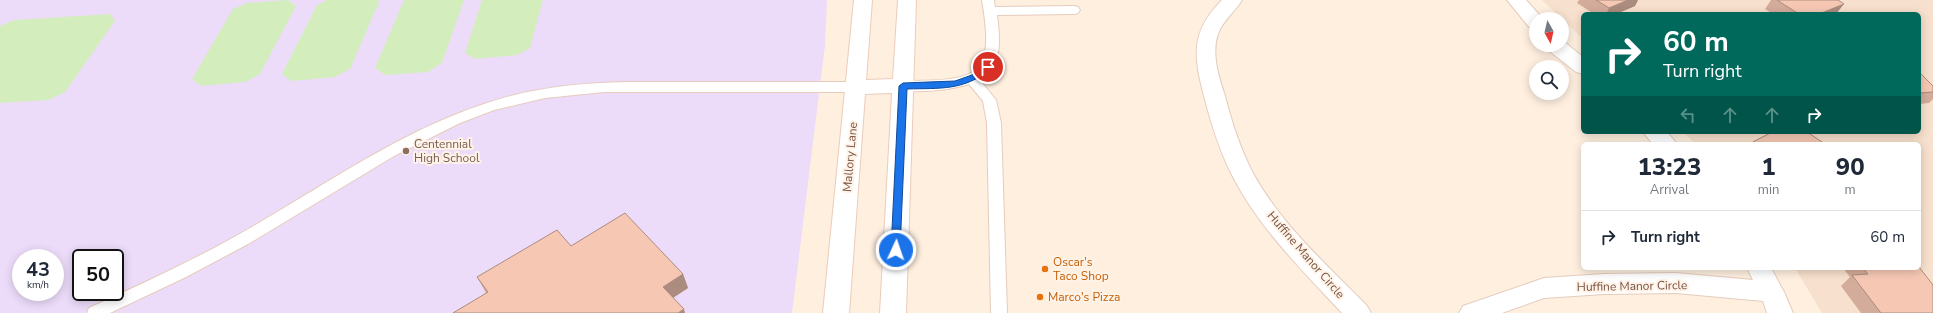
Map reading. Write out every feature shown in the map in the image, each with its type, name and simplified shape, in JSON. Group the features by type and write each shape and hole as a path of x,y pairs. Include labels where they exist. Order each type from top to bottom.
{"main road":[{"name":"Mallory Lane","path":"836,313 864,0"},
{"path":"893,313 907,0"},
{"name":"Huffine Manor Circle","path":"1233,0 1221,11 1205,40 1205,64 1227,141 1249,186 1274,222 1358,313"},
{"path":"1516,0 1529,15"},
{"path":"1565,52 1581,65"},
{"path":"856,87 903,86"},
{"path":"1656,134 1664,142"},
{"path":"1760,270 1776,302"},
{"name":"Huffine Manor Circle","path":"1472,313 1544,288 1589,285 1676,283 1776,302"}],"lane":[{"path":"903,86 956,84 971,78 988,67 993,49 989,5 1074,10"},
{"path":"971,78 989,100 994,123 999,313"},
{"path":"95,313 210,258 423,134 481,110 526,96 586,88 632,86 856,87"}],"shaded area":[{"name":"Centennial High School","path":"0,0 827,0 825,45 792,313 0,313"},
{"path":"1542,0 1933,0 1933,313 1822,313 1796,270 1921,270 1921,142 1693,142 1685,134 1921,134 1921,12 1581,12 1581,37 1569,26 1569,12 1555,12"}],"green space":[{"path":"288,0 296,6 260,74 245,82 201,86 192,79 233,9 247,3"},
{"path":"327,0 377,0 379,2 350,69 335,77 291,81 282,74 317,5"},
{"path":"404,0 464,0 442,63 428,72 385,75 375,68"},
{"path":"482,0 543,0 530,48 517,55 475,59 465,53"},
{"path":"110,14 115,21 65,92 49,100 0,103 0,26 14,20"}],"building":[{"path":"1596,0 1628,0 1609,8"},
{"path":"1777,0 1838,0 1844,4 1824,12 1796,12"},
{"path":"1921,74 1933,86 1933,92 1921,93"},
{"path":"1768,134 1810,134 1822,142 1753,142"},
{"path":"625,213 683,274 663,287 684,309 678,313 453,313 488,292 477,277 557,230 571,246"},
{"path":"1865,270 1921,270 1933,285 1933,313 1881,313 1852,275 1868,274"}],"place":[{"name":"Centennial High School","path":"406,151"},
{"name":"Oscar's Taco Shop","path":"1045,269"},
{"name":"Marco's Pizza","path":"1040,297"}],"route":[{"path":"896,250 903,86 956,84 975,77 988,67"}]}
